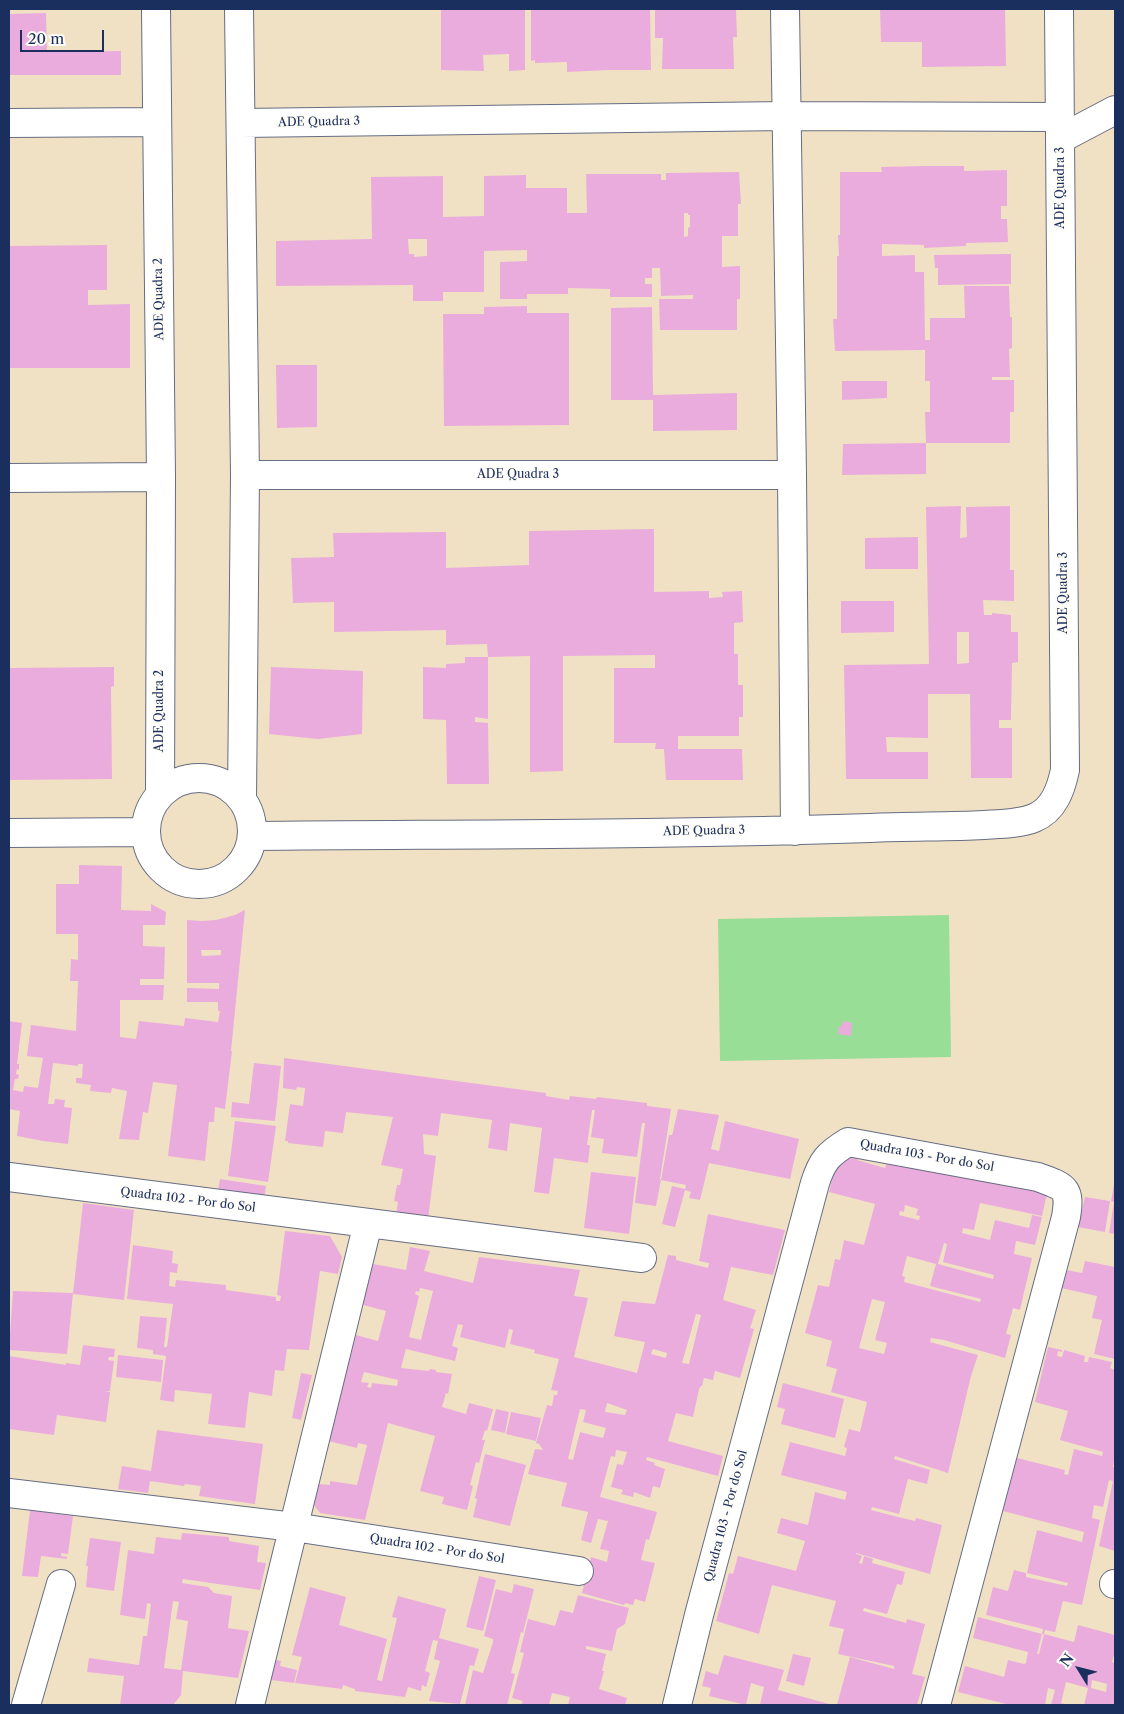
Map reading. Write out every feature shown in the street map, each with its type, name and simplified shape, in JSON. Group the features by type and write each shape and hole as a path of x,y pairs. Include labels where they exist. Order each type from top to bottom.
{"street":[{"name":"ADE Quadra 2","path":"156,9 161,477 160,795"},
{"path":"239,9 242,123 245,474 242,799"},
{"path":"785,9 795,831"},
{"name":"ADE Quadra 3","path":"252,836 795,831 952,827 1014,823 1035,817 1046,810 1056,798 1062,785 1065,770 1059,9"},
{"path":"1060,128 1115,110"},
{"name":"ADE Quadra 3","path":"242,123 786,116 1060,128"},
{"path":"9,123 157,122"},
{"name":"ADE Quadra 3","path":"245,474 792,475"},
{"path":"9,478 161,477"},
{"path":"202,778 217,781 231,788 242,799 252,822 252,836 248,852 240,865 228,876 213,883 196,885 181,882 166,874 155,862 148,848 145,832 149,812 160,795 172,785 202,778"},
{"path":"9,833 145,832"},
{"name":"Quadra 103 - Por do Sol","path":"677,1705 699,1615 820,1166 831,1152 848,1142 1038,1177 1059,1185 1069,1198 1066,1218 936,1705"},
{"name":"Quadra 102 - Por do Sol","path":"9,1177 642,1258"},
{"path":"250,1705 368,1223"},
{"name":"Quadra 102 - Por do Sol","path":"9,1493 294,1527 580,1571"},
{"path":"26,1705 61,1584"}],"green space":[{"path":"949,915 951,1057 720,1061 718,919"}],"building":[{"path":"441,9 525,9 525,70 509,71 509,54 483,55 484,71 441,70"},
{"path":"531,9 650,9 651,70 567,72 567,62 535,63 535,60 531,61"},
{"path":"655,9 736,9 737,37 733,37 734,69 662,69 663,38 655,38"},
{"path":"880,9 1005,9 1006,66 922,67 922,42 881,42"},
{"path":"46,13 47,52 121,51 121,75 9,75 9,14"},
{"path":"964,166 964,171 1007,170 1007,206 1001,206 1001,219 1007,219 1008,242 966,243 966,246 924,248 924,245 882,244 882,256 915,255 915,272 924,272 925,340 930,340 930,318 965,318 964,286 1009,286 1010,317 1012,317 1012,348 1009,349 1010,377 992,377 992,380 1014,380 1014,412 1010,412 1010,443 926,443 925,412 930,412 930,381 925,381 925,350 835,351 833,319 837,319 840,172 882,172 881,167"},
{"path":"739,172 741,204 738,204 738,236 722,236 722,267 740,266 740,299 737,299 737,330 660,330 659,299 693,299 693,295 661,296 660,268 652,268 652,278 645,278 645,284 652,284 652,297 610,297 610,289 568,288 568,294 527,294 527,299 500,299 500,262 527,261 527,250 484,251 484,292 443,292 443,301 413,301 413,285 276,286 276,241 372,239 371,177 443,176 443,217 484,216 484,176 526,175 526,188 567,188 567,213 587,213 586,174 661,174 661,180 666,180 666,173","holes":["684,213 690,215 688,236 684,237","408,239 427,239 427,256 414,257 414,254 409,254"]},
{"path":"107,245 107,290 88,290 88,305 130,304 130,368 9,368 9,246"},
{"path":"1011,254 1011,284 938,285 938,268 935,268 934,255"},
{"path":"527,306 527,313 569,313 569,425 444,426 443,314 484,314 484,307"},
{"path":"652,307 653,395 737,393 737,430 653,431 653,400 611,400 611,308"},
{"path":"276,365 317,365 317,427 277,428"},
{"path":"842,381 887,381 887,398 842,400"},
{"path":"926,443 926,474 842,475 843,444"},
{"path":"961,506 960,538 967,537 966,507 1010,506 1010,570 1014,570 1014,601 983,600 984,615 992,615 992,613 1011,615 1011,632 1018,632 1018,662 1012,663 1011,720 999,720 999,728 1012,728 1012,778 971,778 970,694 928,694 928,738 886,737 887,752 928,752 928,779 846,779 844,665 929,664 926,507","holes":["957,632 969,632 969,663 957,664"]},
{"path":"654,529 654,592 709,591 709,598 723,597 722,592 742,591 743,622 734,623 734,654 738,654 738,685 743,685 743,717 739,717 739,736 678,736 678,749 742,749 743,780 666,780 664,749 655,749 656,743 614,743 614,668 655,668 655,655 563,656 563,771 530,772 530,656 488,657 487,644 446,645 446,630 334,632 334,602 293,603 291,558 334,557 333,533 446,532 446,568 529,565 529,531"},
{"path":"918,537 918,569 865,569 865,538"},
{"path":"841,601 894,601 894,632 841,633"},
{"path":"465,657 488,657 488,719 475,717 475,722 488,723 489,784 447,784 446,720 423,719 423,667 446,668 446,664 465,663"},
{"path":"114,667 114,686 111,687 112,779 9,780 9,668"},
{"path":"271,667 363,671 362,734 318,739 269,734"},
{"path":"79,865 122,866 121,910 151,911 151,904 166,912 165,925 143,925 143,946 165,947 164,979 140,979 140,985 164,985 163,1000 120,1000 120,1037 136,1039 139,1021 184,1026 185,1018 218,1022 220,1011 218,1011 218,1002 187,1002 187,988 219,989 219,983 187,983 187,920 216,920 245,910 225,1109 215,1107 214,1122 209,1122 205,1161 168,1156 177,1085 153,1082 148,1113 143,1112 139,1140 119,1139 127,1091 112,1088 111,1093 90,1091 91,1085 76,1083 76,1078 82,1078 83,1064 78,1064 78,1066 53,1063 48,1104 54,1104 55,1099 65,1100 64,1107 72,1108 68,1144 17,1136 20,1111 9,1109 9,1021 22,1023 17,1064 19,1064 19,1070 17,1069 16,1074 19,1075 18,1079 15,1079 13,1090 23,1092 24,1086 38,1088 43,1058 27,1056 31,1025 76,1031 78,981 70,981 71,959 78,960 78,934 56,934 56,884 79,884","holes":["201,950 221,950 221,955 202,956"]},
{"path":"843,1021 852,1023 851,1036 838,1034 839,1026 842,1026"},
{"path":"284,1058 546,1093 546,1096 569,1100 570,1096 596,1099 597,1097 647,1103 647,1106 671,1109 656,1206 635,1203 645,1123 642,1123 637,1157 602,1153 604,1139 591,1137 595,1110 592,1110 587,1145 590,1145 588,1163 554,1158 549,1194 534,1192 542,1128 510,1123 507,1151 488,1148 492,1120 441,1113 438,1136 423,1134 424,1154 436,1156 428,1219 396,1215 398,1202 394,1201 403,1169 381,1165 393,1117 346,1112 343,1133 325,1131 323,1147 288,1143 288,1141 285,1141 290,1104 303,1106 305,1088 297,1087 296,1090 283,1088"},
{"path":"254,1063 281,1066 275,1121 231,1117 232,1102 249,1104"},
{"path":"678,1109 719,1115 711,1149 719,1151 725,1121 799,1139 790,1179 709,1163 700,1200 689,1198 691,1192 685,1190 675,1227 662,1224 672,1186 685,1189 686,1185 661,1180 669,1135 672,1135"},
{"path":"235,1121 276,1126 268,1182 228,1176"},
{"path":"859,1155 857,1160 885,1168 888,1160 894,1161 893,1165 895,1166 896,1160 928,1169 1047,1194 1042,1216 980,1203 974,1230 963,1228 962,1233 990,1240 995,1220 1029,1228 1032,1215 1042,1217 1035,1245 1016,1241 1014,1254 1032,1258 1020,1310 1013,1308 1006,1334 1011,1335 1005,1358 931,1338 930,1342 978,1355 971,1376 948,1473 895,1456 894,1459 930,1470 927,1484 908,1479 899,1514 872,1507 871,1510 915,1521 916,1518 942,1525 930,1574 856,1553 862,1556 859,1563 862,1564 864,1556 873,1559 872,1563 905,1572 902,1585 897,1584 887,1614 864,1608 863,1611 906,1623 907,1619 925,1624 912,1674 925,1677 917,1705 837,1705 850,1657 894,1669 894,1666 838,1654 844,1629 829,1626 836,1601 772,1585 759,1634 716,1621 729,1573 733,1574 738,1556 796,1571 805,1541 777,1533 781,1518 808,1525 815,1492 845,1500 847,1492 781,1475 790,1442 845,1456 847,1448 844,1447 849,1429 860,1432 867,1402 831,1392 837,1369 826,1366 832,1341 805,1333 818,1285 829,1287 835,1259 840,1260 844,1240 864,1245 875,1204 829,1192 838,1156","holes":["905,1205 918,1209 916,1215 920,1216 919,1220 899,1215 900,1211 904,1212","944,1243 947,1244 943,1262 994,1275 993,1279 938,1264","907,1256 936,1264 930,1286 981,1299 980,1302 904,1282 905,1277 902,1276","872,1299 885,1302 875,1340 887,1343 884,1354 859,1348"]},
{"path":"591,1172 636,1177 629,1234 584,1228"},
{"path":"220,1179 266,1186 263,1205 217,1197"},
{"path":"1114,1184 1115,1234 1109,1233 1114,1202 1111,1201"},
{"path":"1085,1197 1110,1201 1105,1232 1078,1227"},
{"path":"83,1203 134,1210 124,1300 73,1294"},
{"path":"708,1214 785,1230 773,1275 731,1267 723,1300 756,1310 750,1328 754,1329 740,1378 715,1371 713,1380 704,1378 699,1389 693,1417 676,1413 668,1441 723,1456 718,1476 647,1457 646,1460 665,1469 660,1488 653,1486 650,1498 634,1492 633,1497 621,1494 623,1490 611,1487 617,1464 623,1465 627,1452 616,1450 615,1457 611,1456 600,1497 657,1512 649,1540 646,1539 641,1560 655,1563 645,1602 635,1599 633,1605 625,1603 624,1605 582,1593 591,1557 607,1562 609,1551 600,1549 608,1521 598,1519 591,1543 581,1540 588,1512 561,1506 567,1483 528,1474 535,1449 543,1450 536,1443 547,1405 552,1406 554,1395 557,1395 558,1391 551,1390 559,1359 534,1353 535,1350 510,1344 513,1330 509,1329 505,1348 460,1337 463,1325 458,1324 452,1346 458,1348 455,1361 406,1349 401,1368 429,1371 430,1369 436,1370 436,1372 452,1374 448,1394 446,1393 442,1407 466,1414 469,1403 493,1409 487,1431 485,1430 482,1440 485,1440 479,1463 476,1462 470,1485 473,1486 467,1510 442,1504 444,1497 420,1491 435,1436 388,1423 365,1520 320,1513 314,1505 319,1484 330,1485 330,1481 357,1485 367,1445 358,1443 357,1448 328,1441 356,1335 378,1341 386,1311 363,1305 373,1264 406,1270 410,1247 430,1251 424,1271 473,1283 479,1257 580,1270 574,1296 588,1298 574,1357 637,1373 645,1342 614,1336 622,1301 655,1304 668,1255 676,1256 676,1260 708,1268 709,1263 699,1261","holes":["420,1288 433,1291 421,1340 409,1337 419,1296 415,1294 416,1291 419,1292","696,1314 701,1315 689,1364 682,1363","653,1349 667,1353 666,1358 651,1354","364,1372 398,1380 397,1386 372,1383 371,1388 367,1387 369,1383 361,1382","607,1403 627,1410 625,1415 605,1412","580,1409 586,1410 583,1422 606,1428 603,1438 580,1432 573,1460 568,1459"]},
{"path":"285,1231 330,1236 342,1257 338,1274 320,1271 309,1350 287,1349 284,1371 275,1370 272,1396 249,1392 245,1428 208,1424 212,1394 175,1390 174,1402 160,1400 166,1356 153,1354 153,1350 137,1348 140,1316 167,1318 164,1347 167,1347 173,1304 127,1299 133,1245 173,1251 172,1263 178,1264 177,1273 170,1272 169,1286 175,1287 176,1280 226,1285 226,1290 276,1297 276,1301 280,1301 281,1296 277,1295"},
{"path":"1085,1261 1115,1267 1115,1359 1094,1354 1102,1320 1092,1318 1097,1296 1061,1288 1066,1270 1082,1273"},
{"path":"13,1291 73,1293 67,1354 9,1350"},
{"path":"83,1345 115,1349 114,1357 109,1357 108,1360 114,1361 110,1391 105,1391 110,1392 106,1422 57,1415 54,1435 9,1429 9,1356 66,1365 66,1363 80,1365"},
{"path":"1048,1347 1062,1350 1062,1352 1058,1351 1057,1356 1062,1357 1064,1350 1085,1356 1084,1362 1088,1362 1089,1357 1112,1362 1110,1368 1115,1370 1115,1456 1113,1467 1115,1467 1115,1551 1099,1546 1113,1481 1109,1480 1103,1507 1094,1505 1092,1518 1100,1520 1082,1605 1063,1601 1055,1632 1045,1630 1044,1634 1042,1634 1043,1629 986,1615 993,1587 1008,1591 1014,1570 1026,1573 1026,1577 1067,1586 1068,1583 1027,1573 1037,1530 1082,1542 1084,1532 1003,1511 1017,1458 1065,1470 1064,1474 1068,1475 1074,1449 1102,1456 1103,1452 1060,1440 1068,1411 1035,1402"},
{"path":"118,1355 163,1360 161,1382 116,1377"},
{"path":"301,1373 312,1375 301,1420 292,1418"},
{"path":"783,1383 844,1399 835,1438 781,1424 785,1409 777,1407"},
{"path":"496,1409 509,1412 505,1433 491,1430"},
{"path":"511,1412 541,1418 536,1441 506,1434"},
{"path":"157,1430 263,1444 255,1504 199,1496 201,1486 185,1484 184,1486 150,1481 148,1493 118,1489 122,1466 151,1471"},
{"path":"485,1454 526,1465 510,1526 473,1517 477,1499 475,1498"},
{"path":"30,1510 73,1516 68,1554 61,1553 61,1556 67,1557 67,1559 41,1556 38,1577 22,1576"},
{"path":"182,1533 229,1537 229,1541 259,1546 257,1562 266,1563 260,1590 183,1579 182,1583 208,1587 214,1593 232,1596 228,1628 249,1631 238,1678 183,1671 181,1695 173,1705 120,1705 124,1676 87,1672 89,1658 139,1665 143,1636 147,1636 151,1604 147,1603 145,1619 120,1615 128,1550 154,1554 156,1537 181,1540","holes":["173,1601 179,1602 176,1619 188,1621 181,1670 164,1668"]},
{"path":"90,1538 121,1542 114,1591 86,1587 88,1566 86,1566"},
{"path":"479,1576 496,1580 483,1631 466,1627"},
{"path":"514,1584 534,1589 511,1673 515,1674 507,1705 465,1705 473,1670 483,1673 493,1642 493,1639 484,1636 496,1589 512,1593"},
{"path":"310,1587 346,1597 339,1625 387,1639 377,1680 382,1681 397,1618 392,1617 398,1596 446,1609 439,1638 479,1649 474,1666 470,1665 460,1704 429,1701 440,1661 434,1659 438,1641 433,1640 425,1671 430,1673 426,1687 422,1685 421,1691 408,1687 405,1697 355,1691 355,1689 343,1685 342,1689 295,1683 302,1657 292,1655"},
{"path":"578,1595 629,1608 625,1624 617,1629 612,1651 586,1646 586,1649 606,1654 599,1689 627,1698 625,1705 568,1705 570,1697 552,1693 549,1705 521,1705 523,1701 512,1698 524,1653 520,1652 528,1619 555,1626 560,1610 573,1613"},
{"path":"978,1617 1042,1634 1037,1654 1039,1654 1044,1634 1074,1642 1078,1625 1115,1635 1115,1652 1112,1662 1115,1663 1115,1705 1084,1705 1088,1688 1066,1682 1061,1703 1068,1705 1051,1705 1055,1690 1048,1688 1045,1705 1010,1705 958,1692 965,1666 1004,1677 1008,1660 1026,1663 1028,1652 973,1638","holes":["1092,1680 1107,1684 1106,1692 1091,1688"]},
{"path":"793,1654 811,1658 804,1686 786,1681"},
{"path":"724,1655 784,1670 778,1690 833,1705 760,1705 764,1687 751,1683 746,1705 709,1696 711,1688 702,1686 706,1671 718,1675"},
{"path":"276,1660 281,1661 280,1666 297,1670 294,1683 271,1680"}]}
